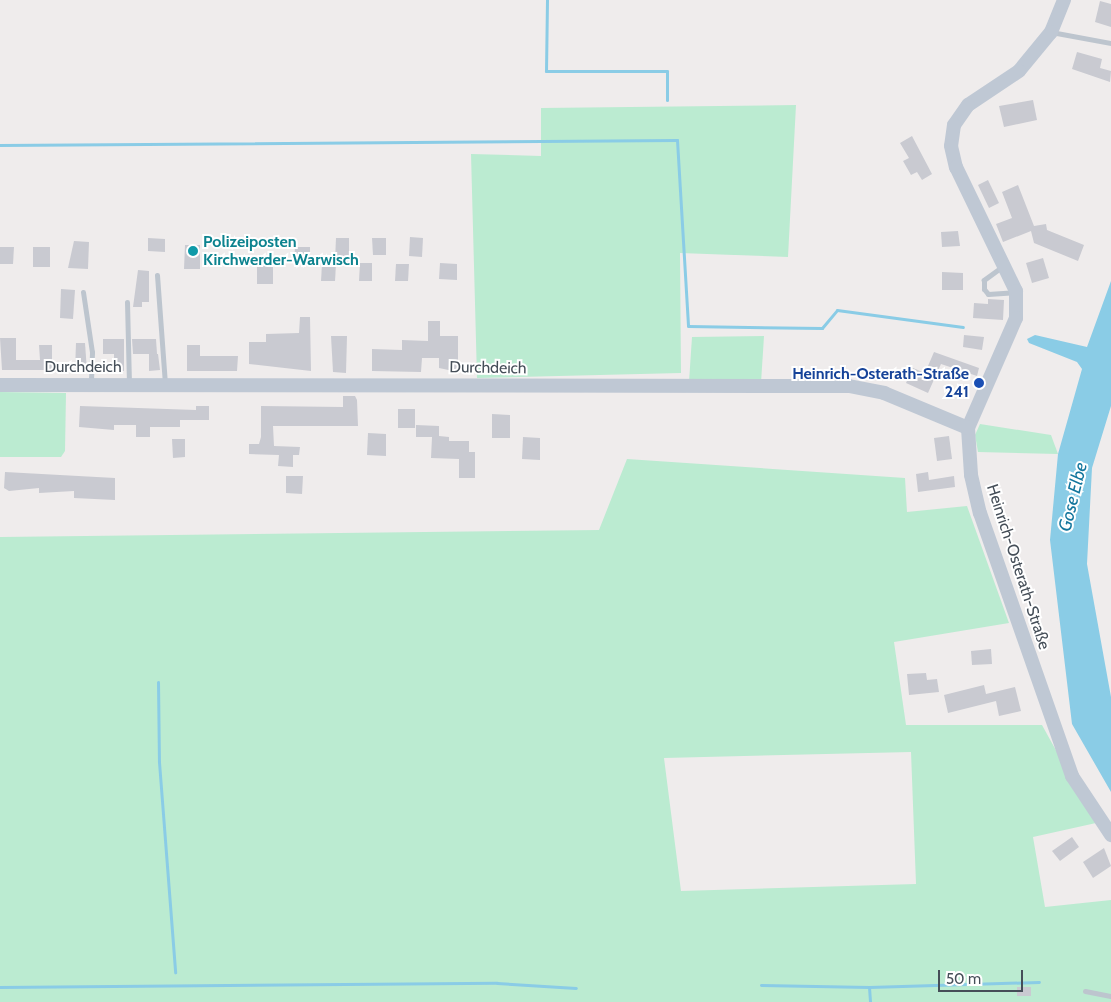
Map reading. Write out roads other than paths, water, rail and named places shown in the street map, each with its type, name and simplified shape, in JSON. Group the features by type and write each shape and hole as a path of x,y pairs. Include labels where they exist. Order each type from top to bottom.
{"street":[{"name":"Heinrich-Osterath-Straße","path":"1064,0 1051,32 1019,71 968,105 954,125 951,146 956,167 1016,291 1016,318 968,428 971,475 980,512 1072,776 1111,835"},
{"name":"Durchdeich","path":"0,385 849,386 884,393 968,428"}],"lane":[{"path":"1051,32 1111,43"},
{"path":"1004,266 984,280 984,289 988,294 1016,291"},
{"path":"157,275 165,385"},
{"path":"83,292 92,352 92,385"},
{"path":"127,302 129,385"},
{"path":"1085,991 1111,996"}],"water":[{"name":"Gose Elbe","path":"1111,281 1111,406 1092,468 1087,564 1111,697 1111,792 1072,724 1050,540 1058,454 1082,369 1077,362 1029,343 1027,339 1035,335 1087,347"}],"waterway":[{"path":"547,0 546,71 667,71 667,100"},
{"path":"0,145 677,140 688,326 822,328 837,310 963,327"},
{"path":"158,682 159,762 175,972"},
{"path":"869,987 1039,982"},
{"path":"0,987 497,983 576,988"},
{"path":"761,985 869,987 870,1002"}],"place":[{"name":"Polizeiposten Kirchwerder-Warwisch","path":"193,251"},
{"name":"Heinrich-Osterath-Straße 241","path":"979,383"}]}
